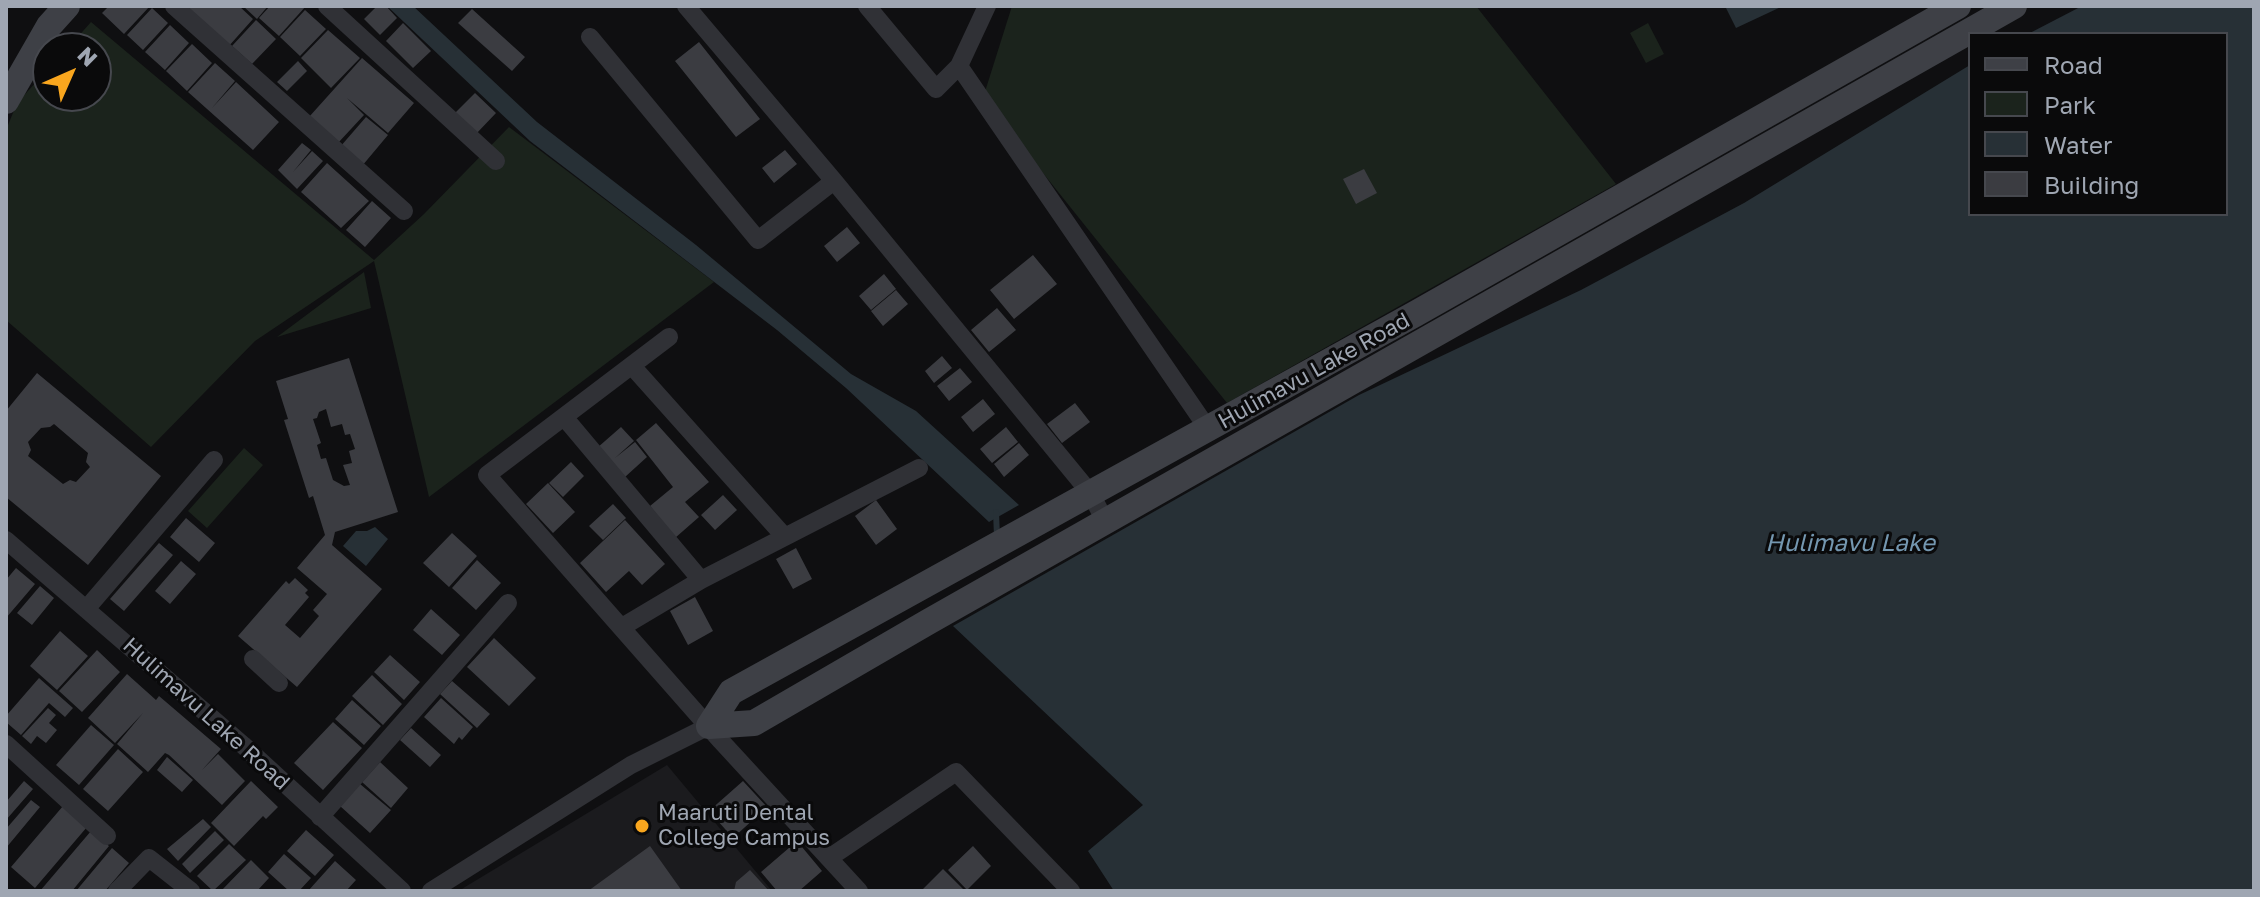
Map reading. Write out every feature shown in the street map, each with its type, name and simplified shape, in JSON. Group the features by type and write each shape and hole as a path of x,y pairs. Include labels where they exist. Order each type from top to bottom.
{"main road":[{"path":"6,101 49,26 67,6"},
{"name":"Hulimavu Lake Road","path":"709,726 731,692 1208,429 1958,6"},
{"name":"Hulimavu Lake Road","path":"1968,32 2014,6"},
{"name":"Hulimavu Lake Road","path":"709,726 754,723 1968,32"}],"street":[{"path":"174,6 404,211"},
{"path":"327,6 496,161"},
{"path":"686,6 1091,494 1105,521"},
{"path":"867,6 936,89 959,66 987,6"},
{"path":"590,37 758,240 834,181"},
{"path":"959,66 1208,429"},
{"path":"669,337 487,475 859,891"},
{"path":"632,366 784,536"},
{"path":"564,417 701,580"},
{"path":"87,608 214,460"},
{"path":"622,627 701,580 919,468"},
{"name":"Hulimavu Lake Road","path":"6,540 243,745 402,891"},
{"path":"320,817 508,603"},
{"path":"253,659 279,683"},
{"path":"431,891 631,765 709,726"},
{"path":"6,744 107,836"},
{"path":"829,858 956,772 1071,891"},
{"path":"117,891 149,858 191,891"}],"shaded area":[{"name":"Maaruti Dental College Campus","path":"667,765 772,891 459,891 465,887"}],"green space":[{"path":"1012,6 1476,6 1616,184 1227,403 983,98"},
{"path":"91,22 103,32 82,32"},
{"path":"1648,23 1664,54 1646,63 1630,33"},
{"path":"112,40 374,260 509,127 714,282 429,497 374,261 255,341 151,447 6,320 6,130 17,103 32,87 32,112 112,112"},
{"path":"364,272 371,308 277,337"},
{"path":"244,448 263,465 207,528 188,511"}],"water":[{"path":"387,6 413,6 537,122 696,245 851,374 916,411 1019,505 989,522 846,388 777,330 530,141"},
{"path":"1725,6 1783,6 1736,28"},
{"name":"Hulimavu Lake","path":"2082,6 2254,6 2254,891 1114,891 1088,851 1143,805 953,626 1359,395 1581,290 1744,203 1968,66 1968,216 2228,216 2228,32 2032,32"},
{"path":"375,527 388,539 366,566 343,546 356,531"}],"building":[{"path":"109,6 150,6 124,34 102,13"},
{"path":"192,6 239,6 253,19 228,47 188,10"},
{"path":"243,6 268,6 257,19"},
{"path":"270,6 306,6 279,36 259,18"},
{"path":"377,6 386,6 397,18 380,35 364,19"},
{"path":"152,8 168,23 143,50 127,35"},
{"path":"472,9 525,57 512,71 458,23"},
{"path":"305,10 326,29 300,56 280,37"},
{"path":"256,20 276,39 252,64 232,46"},
{"path":"403,23 431,51 413,68 386,41"},
{"path":"170,25 189,43 165,70 145,52"},
{"path":"328,30 360,58 331,88 301,58"},
{"path":"699,42 760,119 736,137 675,61"},
{"path":"192,44 212,63 187,91 166,71"},
{"path":"362,58 414,103 388,133 347,98 364,115 338,143 309,117"},
{"path":"298,61 307,71 287,91 277,82"},
{"path":"215,63 235,81 212,108 236,82 279,122 253,150 188,92"},
{"path":"475,93 496,113 476,134 455,113"},
{"path":"366,117 388,135 362,166 340,147"},
{"path":"302,143 311,150 293,172 312,151 323,161 297,189 278,170"},
{"path":"785,150 797,164 774,183 762,168"},
{"path":"327,163 369,201 341,228 301,192"},
{"path":"1364,169 1377,193 1356,204 1343,179"},
{"path":"372,201 391,218 365,247 346,230"},
{"path":"847,227 860,243 837,262 824,246"},
{"path":"1033,255 1057,284 1014,319 990,290"},
{"path":"884,274 896,289 871,310 859,296"},
{"path":"896,290 908,304 883,326 871,311"},
{"path":"997,308 1016,330 989,352 971,330"},
{"path":"942,356 952,368 934,383 925,371"},
{"path":"349,358 398,512 335,532 332,545 382,589 297,687 238,636 286,581 289,584 295,578 308,590 305,593 309,597 285,625 300,638 319,616 313,610 327,594 297,568 325,535 313,496 309,498 284,420 288,419 276,381","holes":["326,409 331,427 342,424 345,435 350,434 355,449 349,451 352,463 343,465 350,485 344,486 333,480 326,458 321,459 317,445 321,443 313,419"]},
{"path":"960,368 972,382 949,401 937,386"},
{"path":"37,373 161,476 88,565 6,497 6,411","holes":["54,424 88,453 86,462 90,467 76,482 70,480 63,484 28,456 31,450 28,442 41,428"]},
{"path":"983,399 995,414 973,432 961,417"},
{"path":"1075,403 1090,422 1062,443 1047,424"},
{"path":"656,423 709,482 685,502 699,517 675,538 650,506 673,487 636,440"},
{"path":"621,427 634,441 615,458 635,442 647,457 625,477 597,448"},
{"path":"1006,427 1018,442 992,463 980,449"},
{"path":"1019,443 1029,455 1004,477 994,464"},
{"path":"571,462 584,476 563,497 549,483"},
{"path":"548,483 575,512 553,533 526,504"},
{"path":"723,495 737,510 715,530 701,515"},
{"path":"876,500 897,529 876,545 855,516"},
{"path":"613,504 626,518 603,540 589,526"},
{"path":"186,518 215,543 199,562 170,537"},
{"path":"625,520 665,564 642,585 629,571 606,592 580,563"},
{"path":"452,533 477,556 449,587 423,563"},
{"path":"159,543 173,555 124,611 110,599"},
{"path":"796,548 812,579 793,589 776,559"},
{"path":"477,560 501,583 476,610 452,588"},
{"path":"181,561 196,574 170,604 155,591"},
{"path":"16,568 35,584 6,618 6,580"},
{"path":"40,586 54,598 32,625 17,613"},
{"path":"695,597 713,631 688,645 670,611"},
{"path":"431,609 460,635 442,655 413,630"},
{"path":"60,631 88,656 57,690 30,666"},
{"path":"494,638 536,678 509,706 467,667"},
{"path":"97,650 120,672 82,712 59,691"},
{"path":"390,655 420,682 404,700 374,672"},
{"path":"127,674 156,700 159,696 221,749 202,770 218,754 245,781 222,805 169,755 165,753 148,772 117,744 143,713 115,743 88,718"},
{"path":"372,675 402,704 383,725 352,696"},
{"path":"39,678 73,708 65,717 49,703 21,735 6,722 6,716"},
{"path":"452,681 490,714 477,728 440,694"},
{"path":"441,698 473,727 454,744 424,717"},
{"path":"352,700 381,726 364,745 335,719"},
{"path":"48,708 56,715 49,723 57,730 46,743 37,736 31,744 22,736"},
{"path":"333,722 362,748 323,790 294,763"},
{"path":"91,725 114,745 79,785 56,765"},
{"path":"411,728 441,755 430,767 400,740"},
{"path":"118,749 143,772 108,811 83,789"},
{"path":"167,757 193,780 182,792 157,770"},
{"path":"380,762 408,788 391,808 362,782"},
{"path":"24,781 33,789 6,820 6,802"},
{"path":"251,781 278,807 266,819 263,816 234,846 211,823"},
{"path":"743,781 767,807 733,838 709,811"},
{"path":"360,784 391,810 370,833 340,806"},
{"path":"31,800 40,807 6,848 6,829"},
{"path":"63,806 87,827 35,888 11,867"},
{"path":"203,819 211,827 178,861 167,849"},
{"path":"306,830 334,855 315,876 287,851"},
{"path":"91,831 109,846 72,891 40,891"},
{"path":"215,831 224,840 190,873 182,864"},
{"path":"797,841 822,871 799,891 777,891 761,872"},
{"path":"229,844 246,860 213,891 197,876"},
{"path":"650,846 682,891 588,891"},
{"path":"973,846 991,866 967,890 948,870"},
{"path":"112,848 129,863 105,891 76,891"},
{"path":"284,854 311,878 299,891 289,891 268,872"},
{"path":"251,860 269,878 257,891 221,891"},
{"path":"335,861 356,880 346,891 308,891"},
{"path":"943,869 965,891 921,891"},
{"path":"750,870 769,891 734,891 736,882"}],"waterway":[{"path":"996,512 997,536"}],"place":[{"name":"Maaruti Dental College Campus","path":"642,826"}]}
